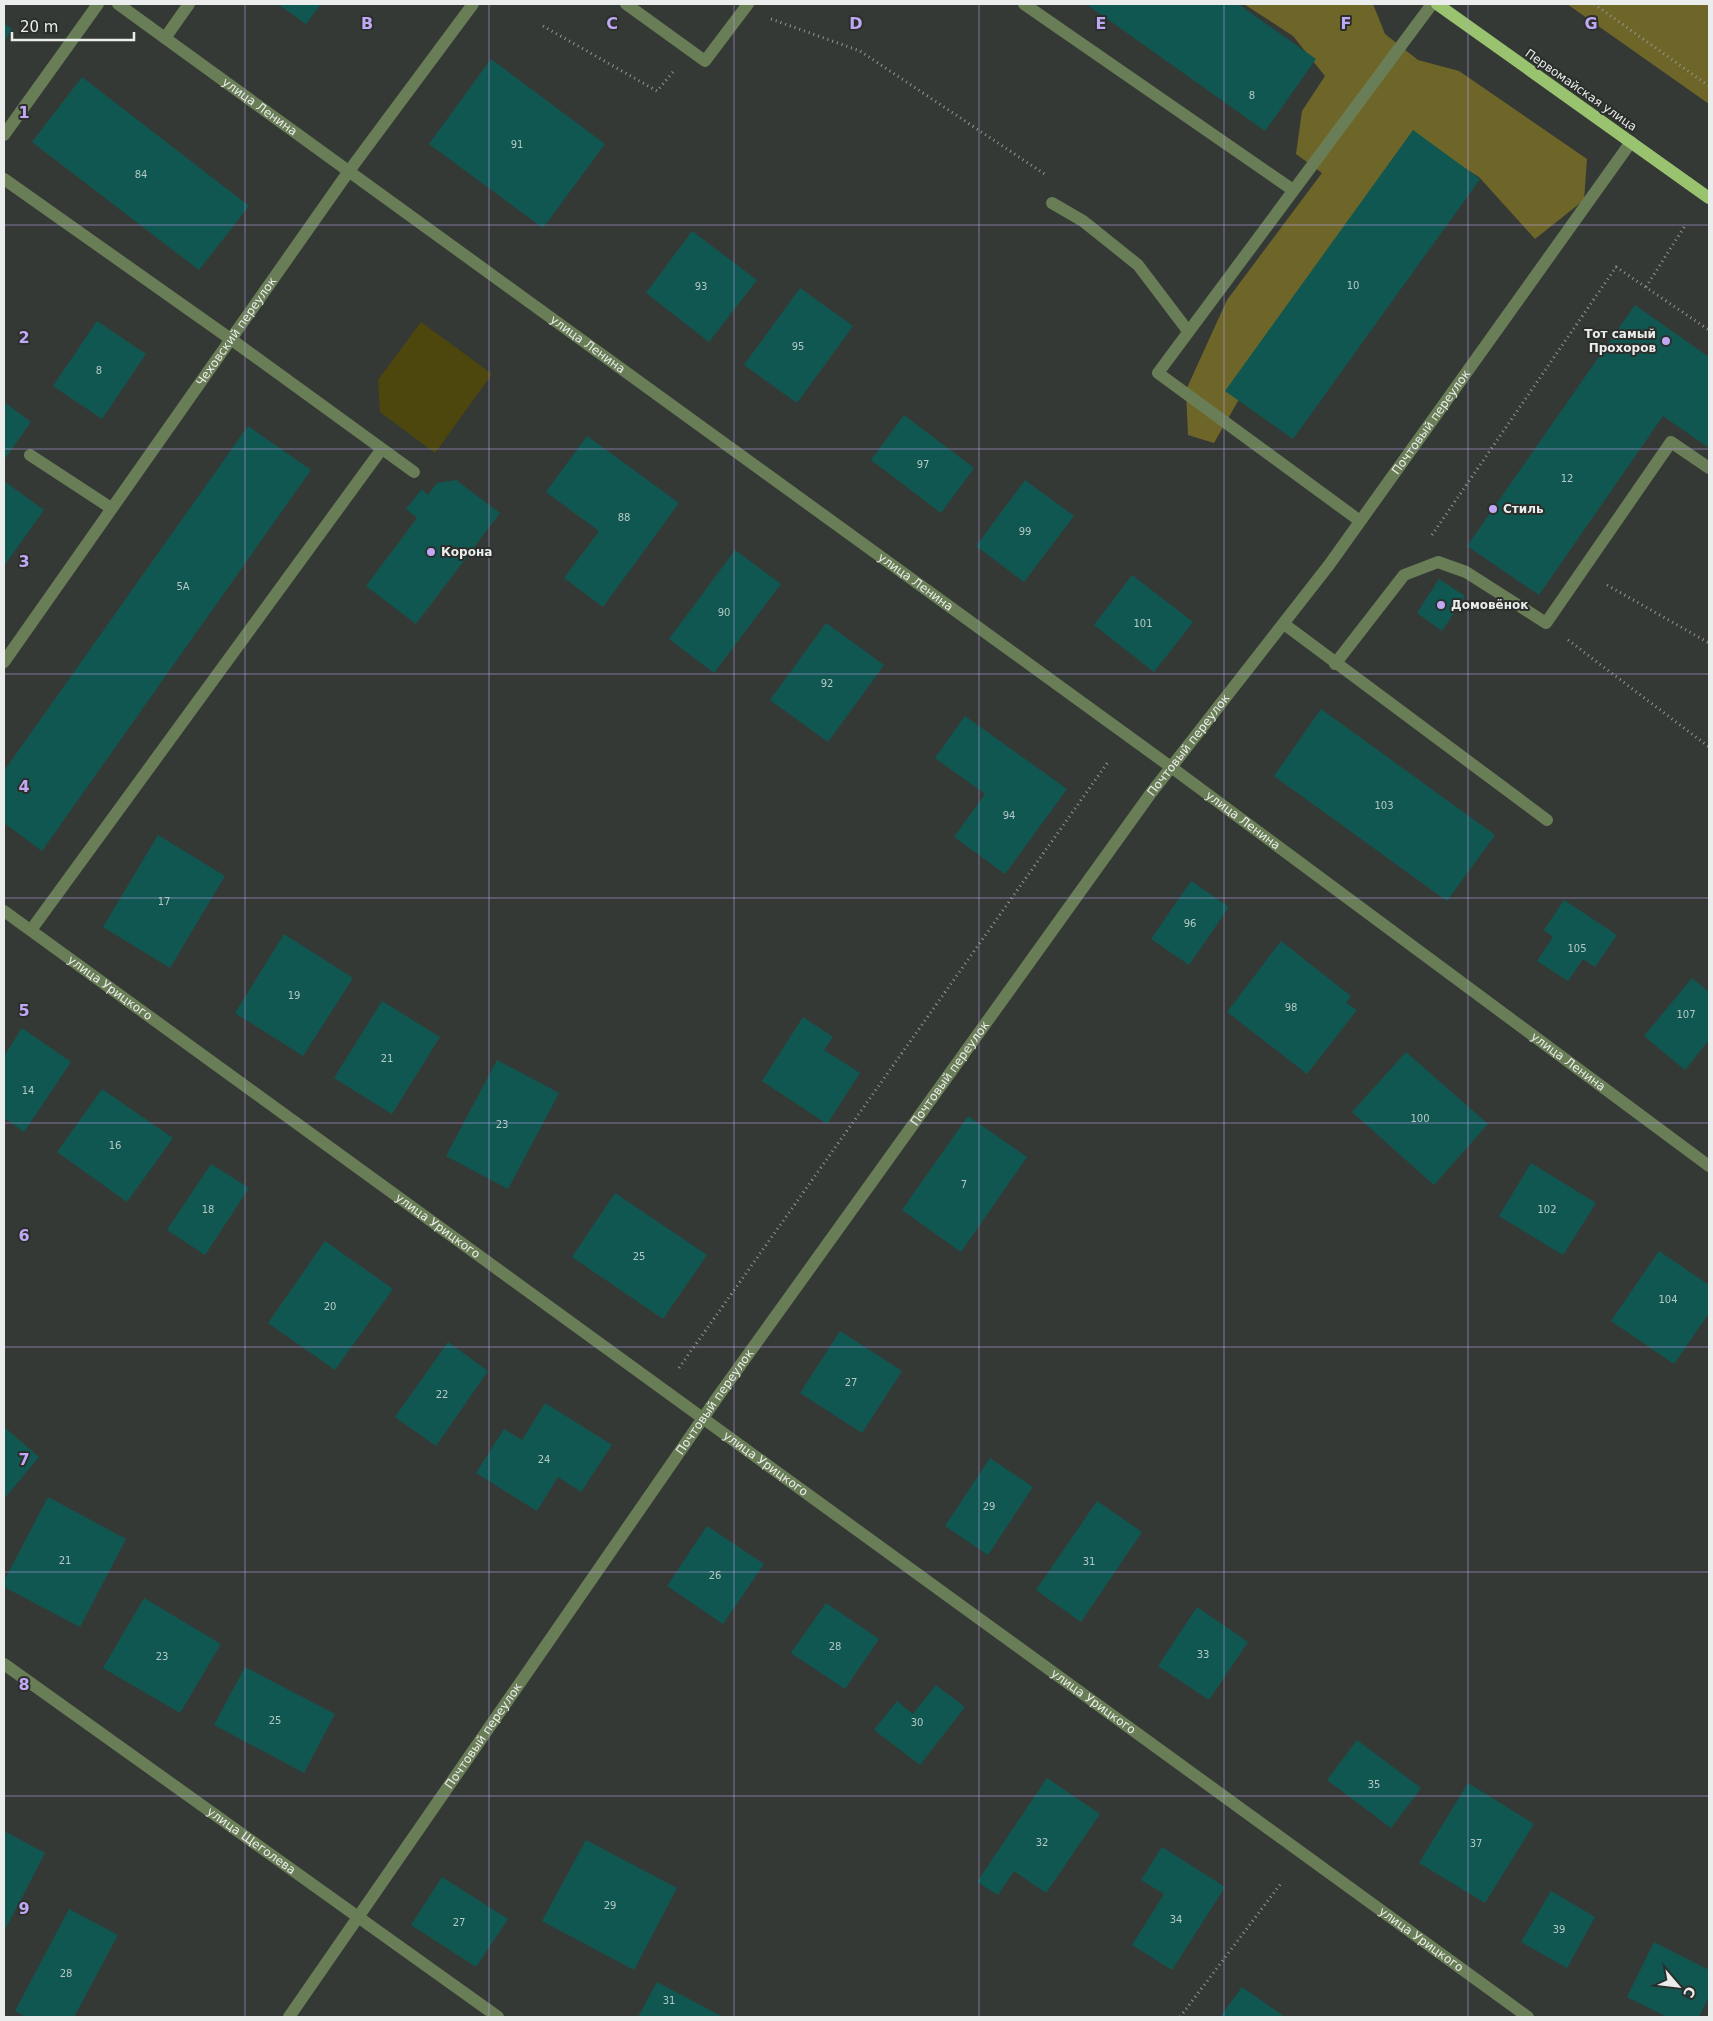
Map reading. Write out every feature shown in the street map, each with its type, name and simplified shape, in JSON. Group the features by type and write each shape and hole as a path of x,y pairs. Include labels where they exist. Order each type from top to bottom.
{"main road":[{"name":"Первомайская улица","path":"1437,4 1709,198"}],"street":[{"path":"4,134 98,4"},
{"name":"улица Ленина","path":"118,4 1171,767 1709,1166"},
{"path":"164,38 190,4"},
{"name":"Чеховский переулок","path":"4,662 349,171 473,4"},
{"path":"626,4 705,61 746,7"},
{"path":"1024,4 1293,190"},
{"path":"1360,521 1158,373 1432,4"},
{"name":"Почтовый переулок","path":"289,2017 702,1420 1171,767 1284,624 1360,521 1631,142"},
{"path":"4,179 232,340 381,450 414,472"},
{"path":"1052,203 1083,221 1138,265 1188,331"},
{"path":"1335,664 1404,575 1438,562 1466,572 1546,624 1671,442 1709,468"},
{"path":"31,930 381,450"},
{"path":"30,455 111,508"},
{"path":"1284,624 1335,664 1547,820"},
{"name":"улица Урицкого","path":"4,911 702,1420 1528,2017"},
{"name":"улица Щеголева","path":"4,1664 498,2017"}],"path":[{"path":"1594,4 1709,86"},
{"path":"746,7 860,51 1006,149"},
{"path":"543,26 657,91 691,51"},
{"path":"1646,287 1686,224"},
{"path":"1404,575 1616,267 1709,330"},
{"path":"1583,571 1709,643"},
{"path":"1546,624 1709,746"},
{"path":"678,1369 1108,762"},
{"path":"1180,2017 1282,1882"}],"shaded area":[{"path":"1244,4 1373,4 1385,34 1418,60 1459,71 1587,159 1584,200 1535,239 1479,177 1426,144 1246,387 1214,443 1188,435 1186,390 1227,300 1322,173 1296,154 1302,111 1325,76 1293,36"},
{"path":"1567,4 1709,4 1709,104"},
{"path":"421,322 492,374 435,453 380,412 378,380"}],"building":[{"path":"278,4 321,4 306,24"},
{"path":"1086,4 1238,4 1316,59 1265,131"},
{"path":"4,23 12,29 4,42"},
{"path":"491,59 605,144 543,228 429,144"},
{"path":"82,77 249,206 199,270 32,142"},
{"path":"1413,130 1480,179 1293,439 1225,391"},
{"path":"692,231 757,280 709,342 646,293"},
{"path":"800,288 853,326 797,403 744,365"},
{"path":"1635,305 1709,357 1709,448 1663,416 1539,595 1467,546"},
{"path":"97,321 146,354 102,419 53,386"},
{"path":"4,402 31,422 4,460"},
{"path":"904,415 974,468 941,513 871,460"},
{"path":"248,426 311,470 42,851 4,823 4,771"},
{"path":"587,436 679,503 603,607 564,578 599,531 546,492"},
{"name":"Корона","path":"456,480 500,513 416,624 366,586 417,518 406,509 422,489 428,495 437,483"},
{"path":"1025,480 1074,516 1024,582 976,546"},
{"path":"4,481 44,510 4,566"},
{"path":"735,550 781,584 714,673 669,639"},
{"path":"1132,575 1193,622 1154,672 1094,625"},
{"name":"Домовёнок","path":"1439,579 1465,596 1442,631 1417,613"},
{"path":"826,623 884,665 828,742 770,700"},
{"path":"1321,709 1495,835 1447,901 1274,776"},
{"path":"965,716 1067,789 1005,874 954,837 985,794 935,758"},
{"path":"158,835 225,876 170,968 103,927"},
{"path":"1191,881 1229,907 1189,965 1151,939"},
{"path":"1564,900 1617,935 1595,967 1583,959 1568,981 1537,961 1553,937 1544,930"},
{"path":"284,934 353,978 303,1056 235,1013"},
{"path":"1281,941 1351,996 1346,1003 1357,1010 1307,1074 1227,1012"},
{"path":"1692,978 1709,992 1709,1040 1685,1070 1644,1036"},
{"path":"382,1001 440,1037 392,1114 334,1078"},
{"path":"803,1017 833,1037 824,1050 860,1073 827,1124 762,1081"},
{"path":"22,1028 71,1062 24,1132 4,1118 4,1056"},
{"path":"1406,1052 1488,1124 1434,1185 1352,1112"},
{"path":"497,1060 559,1093 508,1189 446,1156"},
{"path":"102,1089 173,1138 127,1202 57,1152"},
{"path":"968,1116 1027,1157 961,1252 902,1210"},
{"path":"1531,1163 1596,1203 1563,1255 1499,1216"},
{"path":"211,1164 249,1188 205,1255 167,1230"},
{"path":"615,1193 707,1255 663,1319 572,1257"},
{"path":"325,1241 393,1289 335,1370 268,1323"},
{"path":"1659,1251 1709,1285 1709,1313 1674,1364 1611,1321"},
{"path":"840,1331 902,1371 862,1433 800,1393"},
{"path":"448,1342 488,1371 436,1446 395,1417"},
{"path":"545,1403 612,1445 581,1492 558,1477 537,1511 476,1473 504,1429 522,1440"},
{"path":"4,1427 39,1457 4,1499"},
{"path":"990,1458 1033,1487 988,1555 945,1526"},
{"path":"48,1497 126,1539 80,1627 4,1587 4,1581"},
{"path":"1097,1501 1142,1532 1081,1622 1036,1590"},
{"path":"707,1526 764,1564 723,1624 667,1586"},
{"path":"144,1598 221,1644 180,1713 103,1668"},
{"path":"826,1603 879,1639 845,1689 791,1653"},
{"path":"1197,1607 1248,1642 1209,1700 1158,1666"},
{"path":"245,1667 335,1714 304,1773 214,1725"},
{"path":"936,1685 965,1707 920,1765 874,1730 897,1701 913,1714"},
{"path":"1357,1740 1421,1788 1391,1828 1327,1780"},
{"path":"1047,1778 1100,1814 1046,1893 1014,1871 998,1895 977,1882"},
{"path":"1468,1783 1534,1824 1485,1903 1419,1863"},
{"path":"4,1831 45,1853 4,1932"},
{"path":"586,1840 677,1888 634,1970 542,1921"},
{"path":"1162,1847 1225,1887 1172,1970 1132,1945 1164,1894 1141,1880"},
{"path":"442,1877 508,1919 476,1967 411,1925"},
{"path":"1551,1891 1595,1917 1567,1968 1521,1942"},
{"path":"69,1909 118,1935 74,2017 26,2017 15,2011"},
{"path":"1654,1942 1709,1970 1709,1997 1699,2017 1667,2017 1627,1997"},
{"path":"657,1982 723,2017 638,2017"},
{"path":"1242,1987 1285,2017 1220,2017"}],"place":[{"name":"Тот самый Прохоров","path":"1666,341"},
{"name":"Стиль","path":"1493,509"},
{"name":"Корона","path":"431,552"},
{"name":"Домовёнок","path":"1441,605"}]}
